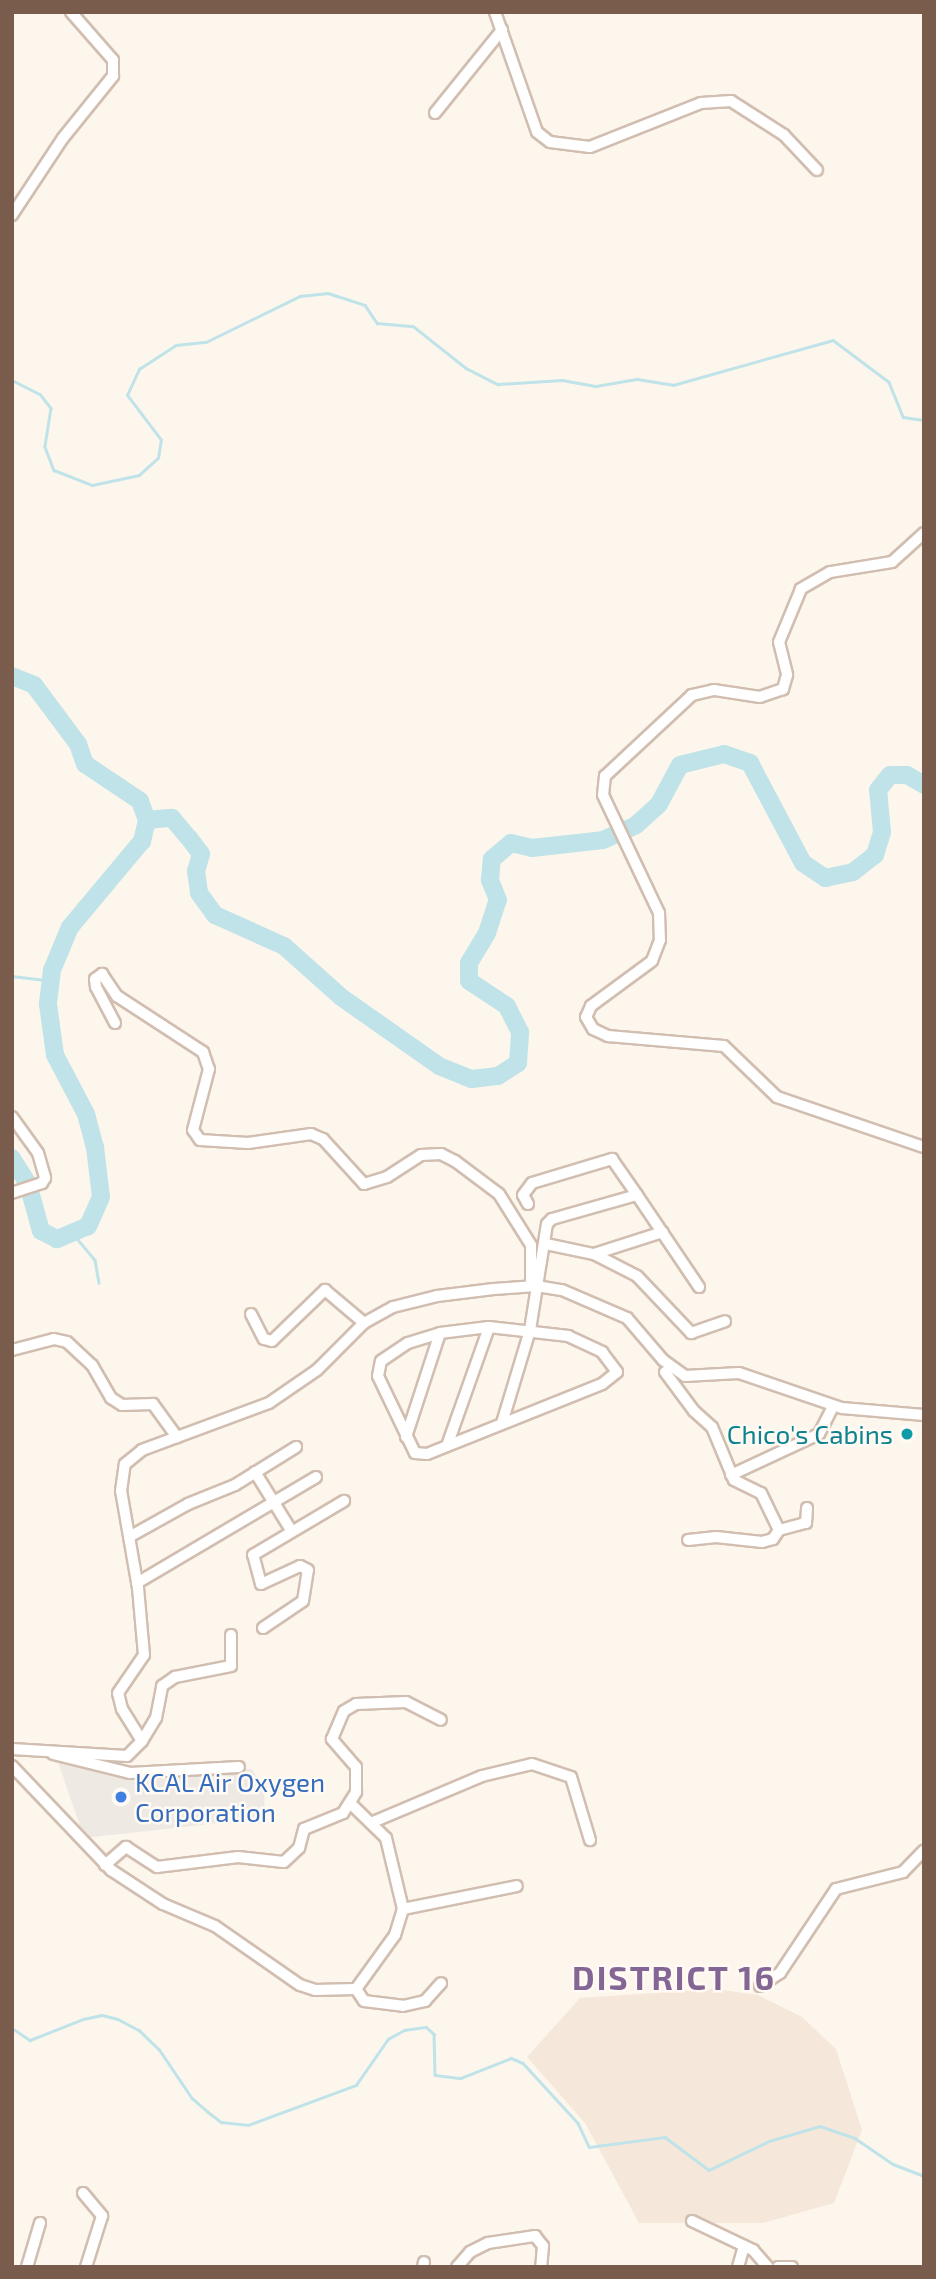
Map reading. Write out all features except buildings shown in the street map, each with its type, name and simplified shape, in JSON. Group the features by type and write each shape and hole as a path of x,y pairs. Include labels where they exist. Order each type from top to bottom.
{"street":[{"path":"12,215 63,138 113,76 113,60 71,12"},
{"path":"495,12 537,132 550,142 590,147 701,103 731,101 784,135 817,170"},
{"path":"435,113 502,30"},
{"path":"924,533 892,562 830,572 802,589 779,642 787,675 783,690 760,697 714,690 684,701 605,776 601,789 625,845 655,901 660,940 652,961 642,972 591,1006 586,1017 593,1029 608,1036 724,1046 777,1097 924,1147"},
{"path":"115,1023 96,987 95,979 102,974 108,976 117,996 203,1052 209,1069 193,1130 200,1140 247,1143 311,1134 329,1144 364,1184 387,1177 421,1155 441,1154 455,1161 499,1194 531,1245 534,1286 530,1330 502,1423"},
{"path":"12,1117 38,1153 45,1178 33,1186 15,1192"},
{"path":"528,1204 523,1195 532,1183 612,1159 699,1287"},
{"path":"534,1286 546,1244 547,1224 552,1219 637,1195"},
{"path":"594,1254 663,1232"},
{"path":"546,1244 594,1254 637,1276 691,1333 725,1321"},
{"path":"142,1741 122,1709 118,1693 144,1655 137,1583 121,1490 125,1464 142,1450 225,1423 269,1403 317,1370 364,1323 393,1307 437,1296 534,1286 580,1296 627,1318 663,1360 685,1376 739,1373 834,1406 924,1415"},
{"path":"251,1314 264,1339 272,1341 325,1290 364,1323"},
{"path":"448,1443 489,1327"},
{"path":"489,1327 530,1330 587,1343 612,1360 617,1372 603,1384 421,1455 411,1449 378,1369 390,1353 440,1333 489,1327"},
{"path":"406,1437 440,1333"},
{"path":"12,1350 54,1339 67,1342 93,1365 111,1398 122,1405 153,1404 177,1437"},
{"path":"665,1372 694,1411 712,1427 731,1475 761,1493 779,1530"},
{"path":"731,1475 819,1434 834,1406"},
{"path":"129,1537 255,1472 296,1447"},
{"path":"255,1472 291,1530"},
{"path":"137,1583 316,1477"},
{"path":"263,1628 305,1596 304,1567 261,1584 252,1559 256,1552 344,1501"},
{"path":"688,1540 716,1537 762,1542 773,1539 779,1530 806,1523 807,1508"},
{"path":"12,1749 127,1756 142,1741 156,1718 162,1686 175,1677 233,1664 231,1635"},
{"path":"104,1865 126,1847 157,1867 238,1857 284,1862 299,1848 304,1829 334,1817 351,1804 356,1792 356,1767 332,1739 344,1711 356,1704 406,1702 441,1720"},
{"path":"49,1750 55,1757 130,1773 239,1767"},
{"path":"373,1822 482,1776 538,1764 571,1777 590,1840"},
{"path":"12,1766 104,1865 163,1904 215,1926 300,1985 356,1989"},
{"path":"351,1804 373,1822 390,1848 403,1909 395,1935 356,1989"},
{"path":"761,1986 780,1973 836,1889 903,1872 924,1850"},
{"path":"403,1909 517,1886"},
{"path":"356,1989 364,2001 403,2006 425,2001 441,1983"},
{"path":"83,2193 102,2216 86,2267"},
{"path":"692,2221 744,2246 762,2257 768,2267"},
{"path":"27,2267 40,2223"},
{"path":"457,2267 470,2252 488,2244 535,2236 543,2246 541,2267"},
{"path":"738,2267 744,2246"},
{"path":"778,2267 792,2267"}],"shaded area":[{"path":"56,1756 121,1775 252,1769 264,1790 265,1818 84,1838"},
{"path":"715,1989 758,1995 802,2017 836,2049 862,2130 834,2203 763,2223 639,2223 585,2123 527,2057 580,1998"}],"waterway":[{"path":"12,380 40,394 51,408 45,447 54,470 92,485 139,475 158,458 161,440 127,395 139,369 176,345 206,342 300,296 328,293 365,305 377,323 413,326 466,368 498,384 562,380 596,386 637,379 673,385 833,340 889,382 903,417 924,420"},
{"path":"12,676 34,685 78,744 85,764 140,801 147,820 142,841 70,927 52,970 48,1004 55,1055 86,1114 95,1147 101,1197 88,1226 57,1239 41,1231 28,1184 12,1158"},
{"path":"147,820 172,818 201,854 196,871 199,893 215,915 284,946 341,997 439,1066 472,1079 498,1076 518,1063 520,1032 507,1006 469,981 469,963 487,933 498,900 490,880 492,859 511,843 532,848 603,840 636,825 659,804 680,765 724,754 750,763 803,863 825,878 853,872 875,855 882,832 878,790 890,775 907,775 924,785"},
{"path":"12,976 51,981"},
{"path":"74,1235 95,1260 99,1283"},
{"path":"12,2028 30,2040 83,2019 102,2015 118,2019 139,2030 159,2049 192,2098 207,2111 221,2122 248,2125 356,2085 388,2039 404,2030 426,2027 434,2034 435,2075 461,2078 511,2058 523,2063 578,2123 589,2147 665,2137 709,2170 769,2141 820,2126 855,2138 893,2164 924,2176"}],"place":[{"name":"Chico's Cabins","path":"907,1434"},
{"name":"KCAL Air Oxygen Corporation","path":"121,1797"}],"district":[{"name":"DISTRICT 16","path":"674,1978"}]}
